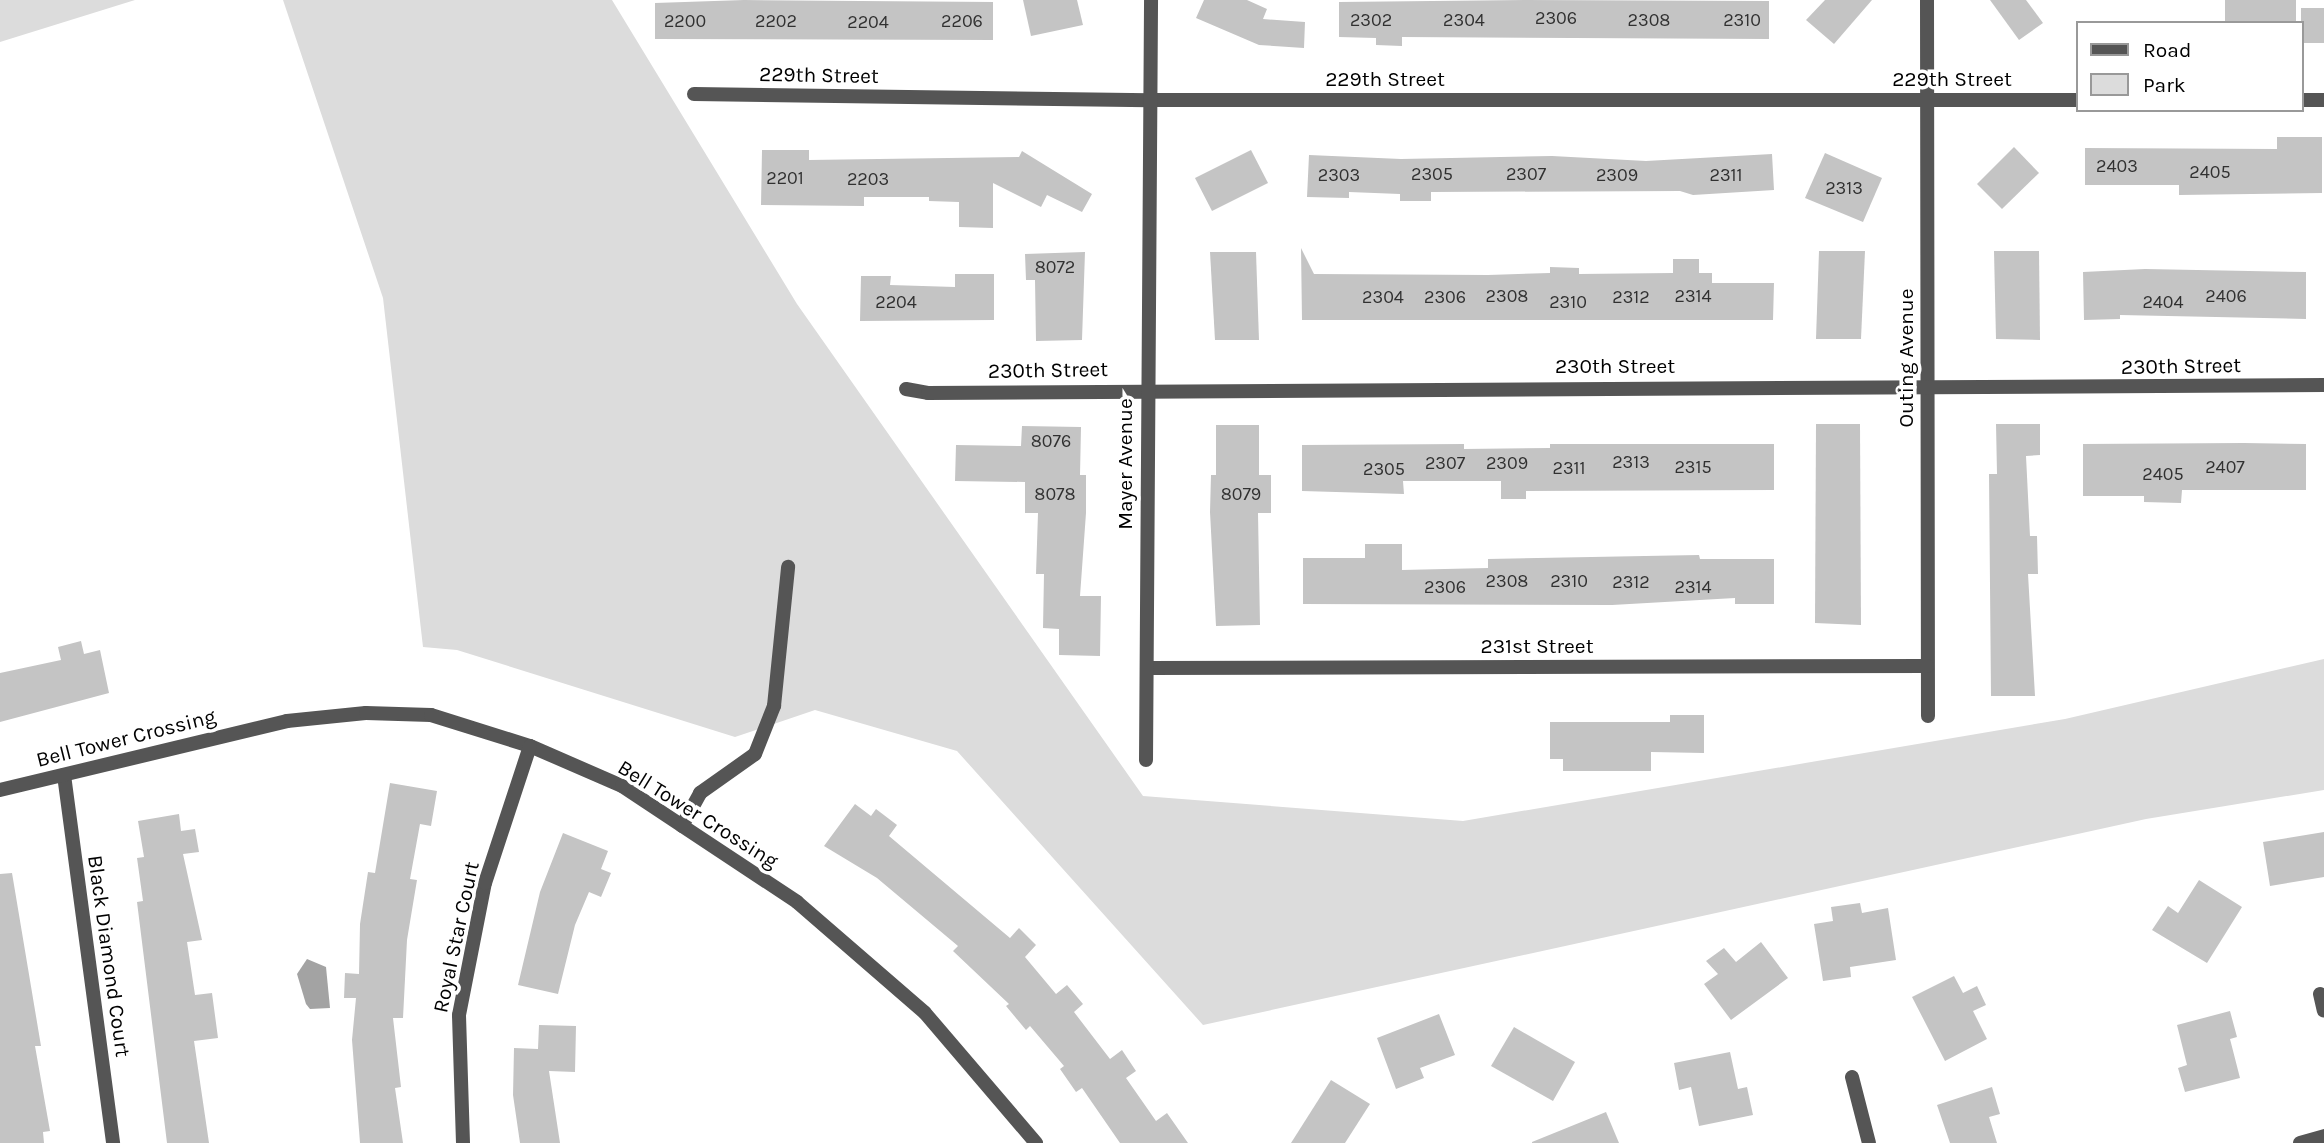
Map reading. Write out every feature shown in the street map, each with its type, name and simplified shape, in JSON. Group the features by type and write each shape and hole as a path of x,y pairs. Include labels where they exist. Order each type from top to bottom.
{"street":[{"name":"Mayer Avenue","path":"1146,760 1146,390 1152,0"},
{"name":"Outing Avenue","path":"1927,0 1925,100 1928,716"},
{"name":"229th Street","path":"694,94 1150,100 2076,100"},
{"path":"2303,100 2324,100"},
{"name":"230th Street","path":"906,389 2324,385"},
{"path":"682,826 700,793 755,754 774,705 788,567"},
{"name":"231st Street","path":"1147,668 1927,666"},
{"name":"Bell Tower Crossing","path":"0,790 286,721 366,713 431,715 530,746 622,786 797,902 925,1013 1036,1143"},
{"name":"Royal Star Court","path":"463,1143 459,1015 485,883 530,746"},
{"name":"Black Diamond Court","path":"64,775 113,1143"},
{"path":"2320,994 2324,1011"},
{"path":"1852,1077 1870,1143"},
{"path":"2300,1143 2324,1136"}],"green space":[{"path":"0,0 135,0 0,42"},
{"path":"283,0 612,0 797,304 1143,796 1463,821 2065,719 2324,659 2324,790 2146,819 1203,1025 957,751 815,710 735,737 457,650 423,647 383,298"}],"shaded area":[{"path":"307,959 326,967 330,1008 310,1009 306,1004 297,974"}],"building":[{"path":"744,0 993,2 993,40 655,39 655,3"},
{"path":"1023,0 1077,0 1083,25 1031,36"},
{"path":"1204,0 1247,0 1267,9 1263,19 1305,22 1304,48 1259,45 1196,18"},
{"path":"1825,0 1872,0 1834,44 1806,20"},
{"path":"1990,0 2026,0 2043,23 2019,40"},
{"path":"2225,0 2296,0 2296,21 2225,21"},
{"path":"1769,1 1769,39 1402,37 1402,46 1376,45 1376,38 1339,37 1339,2"},
{"path":"2301,8 2324,8 2324,43 2303,43"},
{"path":"2277,137 2322,137 2322,193 2179,195 2179,185 2085,185 2085,148 2277,149"},
{"path":"2014,147 2039,173 2002,209 1977,184"},
{"path":"762,150 809,150 809,160 1019,157 1022,151 1092,194 1082,212 1047,195 1041,207 993,183 993,228 959,227 959,202 929,201 929,197 864,197 864,206 761,205"},
{"path":"1251,150 1268,183 1212,211 1195,178"},
{"path":"1825,153 1882,178 1863,222 1805,198"},
{"path":"1772,154 1774,190 1693,195 1680,191 1431,192 1431,201 1400,201 1400,194 1349,192 1349,198 1307,197 1309,155 1401,159 1552,156 1646,161"},
{"path":"1301,248 1314,274 1488,275 1550,273 1550,267 1579,268 1579,274 1673,273 1673,259 1699,259 1699,273 1712,273 1712,283 1774,283 1773,320 1302,320"},
{"path":"1819,251 1865,251 1861,339 1816,339"},
{"path":"1994,251 2039,251 2040,340 1996,339"},
{"path":"1085,252 1082,340 1036,341 1035,280 1026,280 1025,254"},
{"path":"1210,252 1256,252 1259,340 1215,340"},
{"path":"2145,269 2306,272 2306,319 2120,315 2120,319 2084,320 2083,272"},
{"path":"955,274 994,274 994,320 860,321 861,276 891,276 890,285 955,287"},
{"path":"1816,424 1860,424 1861,625 1815,623"},
{"path":"1996,424 2040,424 2040,455 2026,456 2030,536 2037,536 2038,574 2028,574 2035,696 1991,696 1989,474 1997,474"},
{"path":"1216,425 1259,425 1259,475 1271,475 1271,513 1258,513 1260,625 1216,626 1210,512 1211,475 1216,475"},
{"path":"1022,426 1081,427 1080,475 1086,475 1086,513 1080,596 1101,596 1100,656 1059,655 1059,629 1043,628 1044,574 1036,574 1038,513 1025,513 1025,482 955,481 956,445 1021,446"},
{"path":"1464,444 1464,449 1550,448 1550,444 1774,444 1774,490 1526,491 1526,499 1501,499 1501,481 1403,481 1404,494 1302,491 1302,445"},
{"path":"2083,444 2306,444 2306,490 2182,490 2181,503 2144,502 2144,496 2083,496"},
{"path":"1365,544 1402,544 1402,570 1488,568 1488,559 1699,555 1700,559 1774,559 1774,604 1735,604 1735,598 1612,605 1303,604 1303,558 1365,558"},
{"path":"81,641 84,654 100,650 109,693 0,722 0,673 61,660 58,647"},
{"path":"1670,715 1704,715 1704,753 1651,752 1651,771 1563,771 1563,759 1550,759 1550,722 1670,722"},
{"path":"390,783 437,791 431,826 420,824 410,879 417,880 407,940 403,1018 393,1018 401,1087 395,1088 403,1143 360,1143 352,1040 356,998 344,998 345,973 359,974 360,924 368,872 375,873"},
{"path":"855,804 871,816 876,809 897,825 889,836 1010,938 1019,928 1036,945 1025,957 1056,994 1067,985 1083,1004 1074,1012 1110,1059 1122,1050 1136,1071 1126,1078 1156,1121 1167,1113 1188,1143 1120,1143 1082,1088 1076,1092 1060,1069 1064,1066 1030,1026 1026,1030 1006,1006 1009,1004 953,951 958,946 877,878 824,846"},
{"path":"179,814 181,831 195,829 199,852 183,854 202,940 187,942 195,995 212,993 218,1038 194,1041 209,1143 167,1143 137,902 143,901 137,858 144,857 138,821"},
{"path":"2324,832 2324,877 2270,886 2263,842"},
{"path":"563,833 608,851 601,869 611,873 601,897 589,892 575,925 558,994 518,985 540,892"},
{"path":"12,873 41,1046 35,1046 50,1131 43,1132 44,1143 0,1143 0,874"},
{"path":"2199,880 2242,907 2207,963 2152,930 2168,906 2178,913"},
{"path":"1860,903 1862,913 1888,908 1896,960 1850,967 1851,977 1823,981 1814,924 1833,921 1831,907"},
{"path":"1761,942 1788,978 1731,1020 1704,984 1718,974 1706,961 1724,948 1736,962"},
{"path":"1954,976 1963,993 1977,986 1986,1005 1973,1011 1987,1039 1945,1061 1912,997"},
{"path":"2230,1011 2237,1037 2230,1039 2240,1078 2185,1092 2178,1068 2187,1065 2177,1025"},
{"path":"1439,1014 1455,1055 1420,1068 1424,1078 1396,1089 1377,1038"},
{"path":"539,1025 576,1026 575,1072 549,1071 560,1143 520,1143 513,1095 514,1048 538,1049"},
{"path":"1514,1027 1575,1062 1553,1101 1491,1066"},
{"path":"1730,1052 1738,1089 1747,1087 1753,1115 1699,1126 1691,1087 1679,1090 1674,1063"},
{"path":"1331,1080 1370,1104 1345,1143 1291,1143"},
{"path":"1992,1087 2000,1114 1989,1117 1997,1143 1950,1143 1937,1105"},
{"path":"1606,1112 1619,1143 1532,1143 1532,1142"}]}
